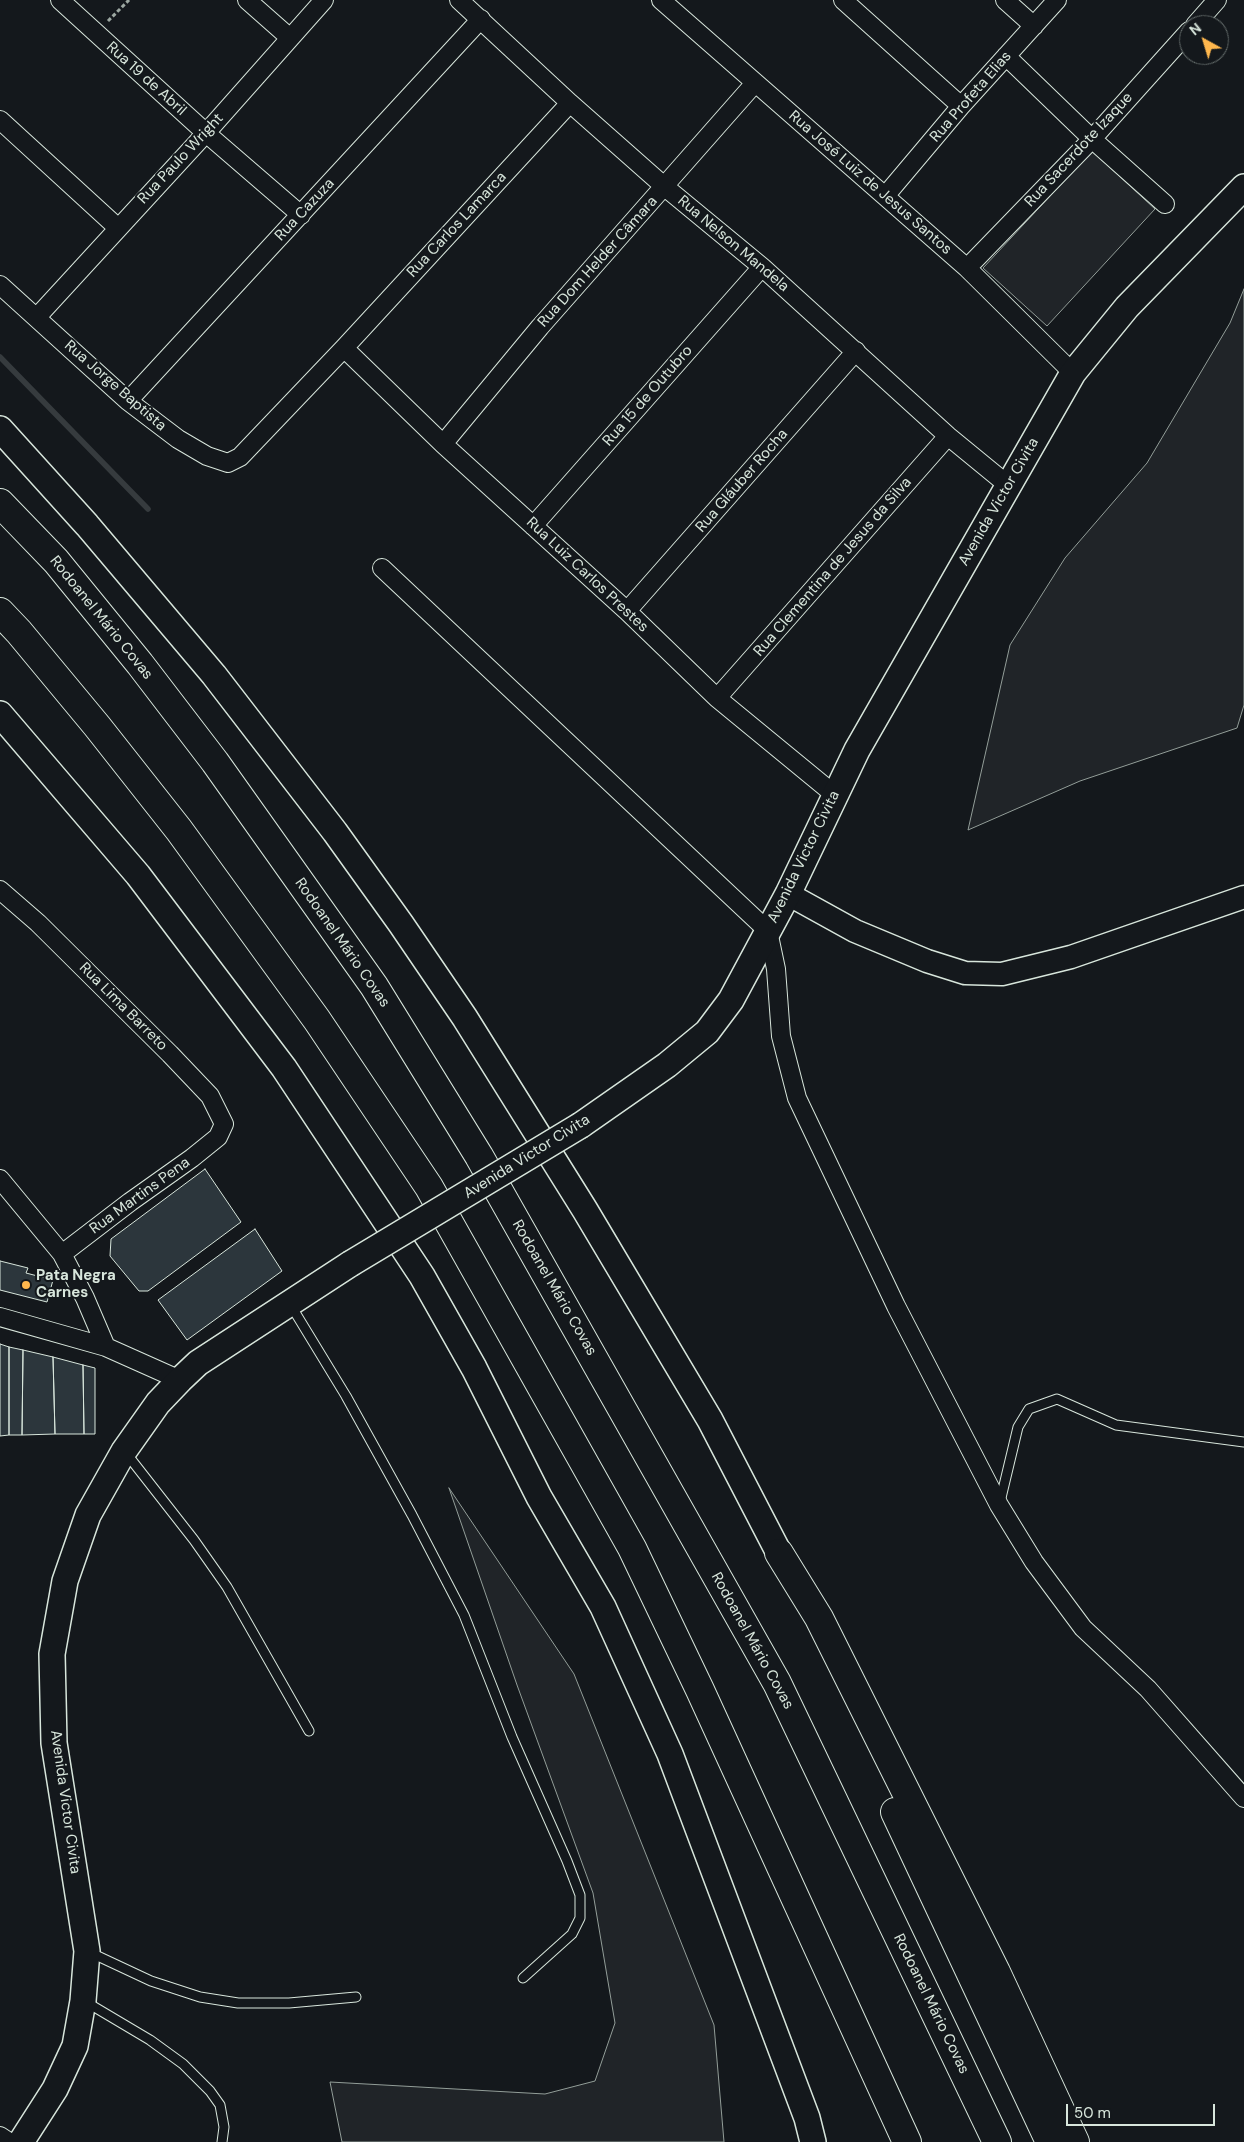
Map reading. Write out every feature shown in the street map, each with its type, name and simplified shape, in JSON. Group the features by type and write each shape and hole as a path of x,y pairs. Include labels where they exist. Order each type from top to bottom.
{"highway":[{"name":"Rodoanel Mário Covas","path":"0,503 56,561 140,664 215,762 374,986 479,1156 777,1683 997,2142"},
{"path":"0,612 19,632 91,719 179,830 317,1020 430,1186 632,1548 700,1690 907,2142"},
{"path":"779,1553 807,1625 1050,2142"},
{"path":"779,1553 819,1618 996,1972 1075,2142"}],"main road":[{"name":"Avenida Victor Civita","path":"21,2142 55,2089 76,2046 84,2000 87,1951 54,1743 52,1654 65,1581 88,1515 124,1451 158,1403 198,1363 350,1264 580,1125 667,1065 707,1032 731,1000 788,894 857,750 1073,373 1128,306 1244,187"},
{"path":"0,429 87,525 214,675 335,832 401,924 501,1074 585,1210 710,1420 779,1553"},
{"path":"0,714 138,875 272,1053 422,1276 474,1368 539,1498 603,1607 670,1754 807,2118 813,2142"}],"street":[{"name":"Rua 19 de Abril","path":"60,0 206,133 301,215"},
{"path":"247,0 290,38"},
{"name":"Rua Paulo Wright","path":"37,317 206,133 324,0"},
{"name":"Rua Nelson Mandela","path":"459,0 665,186 762,267 856,350 948,436 1009,486"},
{"name":"Rua José Luiz de Jesus Santos","path":"660,0 886,195 967,268 1073,373"},
{"path":"843,0 961,106"},
{"path":"1005,0 1034,26"},
{"name":"Rua Profeta Elias","path":"886,195 961,106 1057,0"},
{"path":"1204,15 1217,0"},
{"name":"Rua Cazuza","path":"128,401 481,19"},
{"name":"Rua Sacerdote Izaque","path":"967,268 1092,138 1179,42"},
{"path":"1006,56 1165,204"},
{"name":"Rua Dom Helder Câmara","path":"443,444 540,327 755,83"},
{"name":"Rua Carlos Lamarca","path":"344,348 570,102"},
{"path":"0,120 118,228"},
{"name":"Rua 15 de Outubro","path":"533,526 762,267"},
{"name":"Rua Jorge Baptista","path":"0,285 128,401 178,440 207,456 228,463 240,457 344,348"},
{"name":"Rua Luiz Carlos Prestes","path":"344,348 443,444 627,611 717,698 835,795"},
{"name":"Rua Gláuber Rocha","path":"627,611 856,350"},
{"name":"Rua Clementina de Jesus da Silva","path":"717,698 948,436"},
{"path":"382,568 768,931 776,969 781,1036 797,1098 896,1306 999,1505 1034,1562 1083,1628 1148,1688 1244,1798"},
{"name":"Rua Lima Barreto","path":"0,890 38,923 210,1096 224,1124 218,1137"},
{"path":"788,894 855,931 927,961 965,973 1002,974 1071,957 1244,897"},
{"name":"Rua Martins Pena","path":"62,1254 218,1137"},
{"path":"0,1178 62,1254 85,1298 106,1347"},
{"path":"0,1317 106,1347 180,1380"},
{"path":"0,2136 9,2142"}],"lane":[{"path":"290,1304 360,1421 464,1615 512,1737 580,1895 580,1918 572,1934 524,1978"},
{"path":"999,1505 1018,1427 1028,1409 1057,1398 1116,1425 1244,1442"},
{"path":"124,1451 194,1540 227,1587 309,1731"},
{"path":"87,1951 151,1981 200,1997 238,2003 288,2003 356,1997"},
{"path":"84,2000 150,2040 184,2064 210,2091 220,2105 224,2127 222,2142"}],"path":[{"path":"96,34 129,0"}],"shaded area":[{"path":"1092,151 1155,209 1047,326 983,268"},
{"path":"1244,289 1244,705 1237,728 1080,781 968,830 1010,645 1065,558 1147,463 1230,323"},
{"path":"449,1488 574,1674 714,2025 724,2142 342,2142 330,2082 545,2094 595,2081 615,2023 593,1893 517,1685"}],"building":[{"path":"205,1169 241,1222 148,1291 139,1291 110,1256 111,1239"},
{"path":"255,1229 282,1271 187,1340 158,1300"},
{"name":"Pata Negra Carnes","path":"0,1261 28,1268 26,1273 53,1280 47,1302 0,1290"},
{"path":"0,1344 9,1347 9,1435 0,1436"},
{"path":"9,1347 23,1350 22,1435 9,1435"},
{"path":"23,1350 53,1357 55,1434 22,1435"},
{"path":"53,1357 83,1365 84,1434 55,1434"},
{"path":"83,1365 95,1368 95,1434 84,1434"}],"waterway":[{"path":"0,357 148,509"}],"place":[{"name":"Pata Negra Carnes","path":"26,1285"}]}
